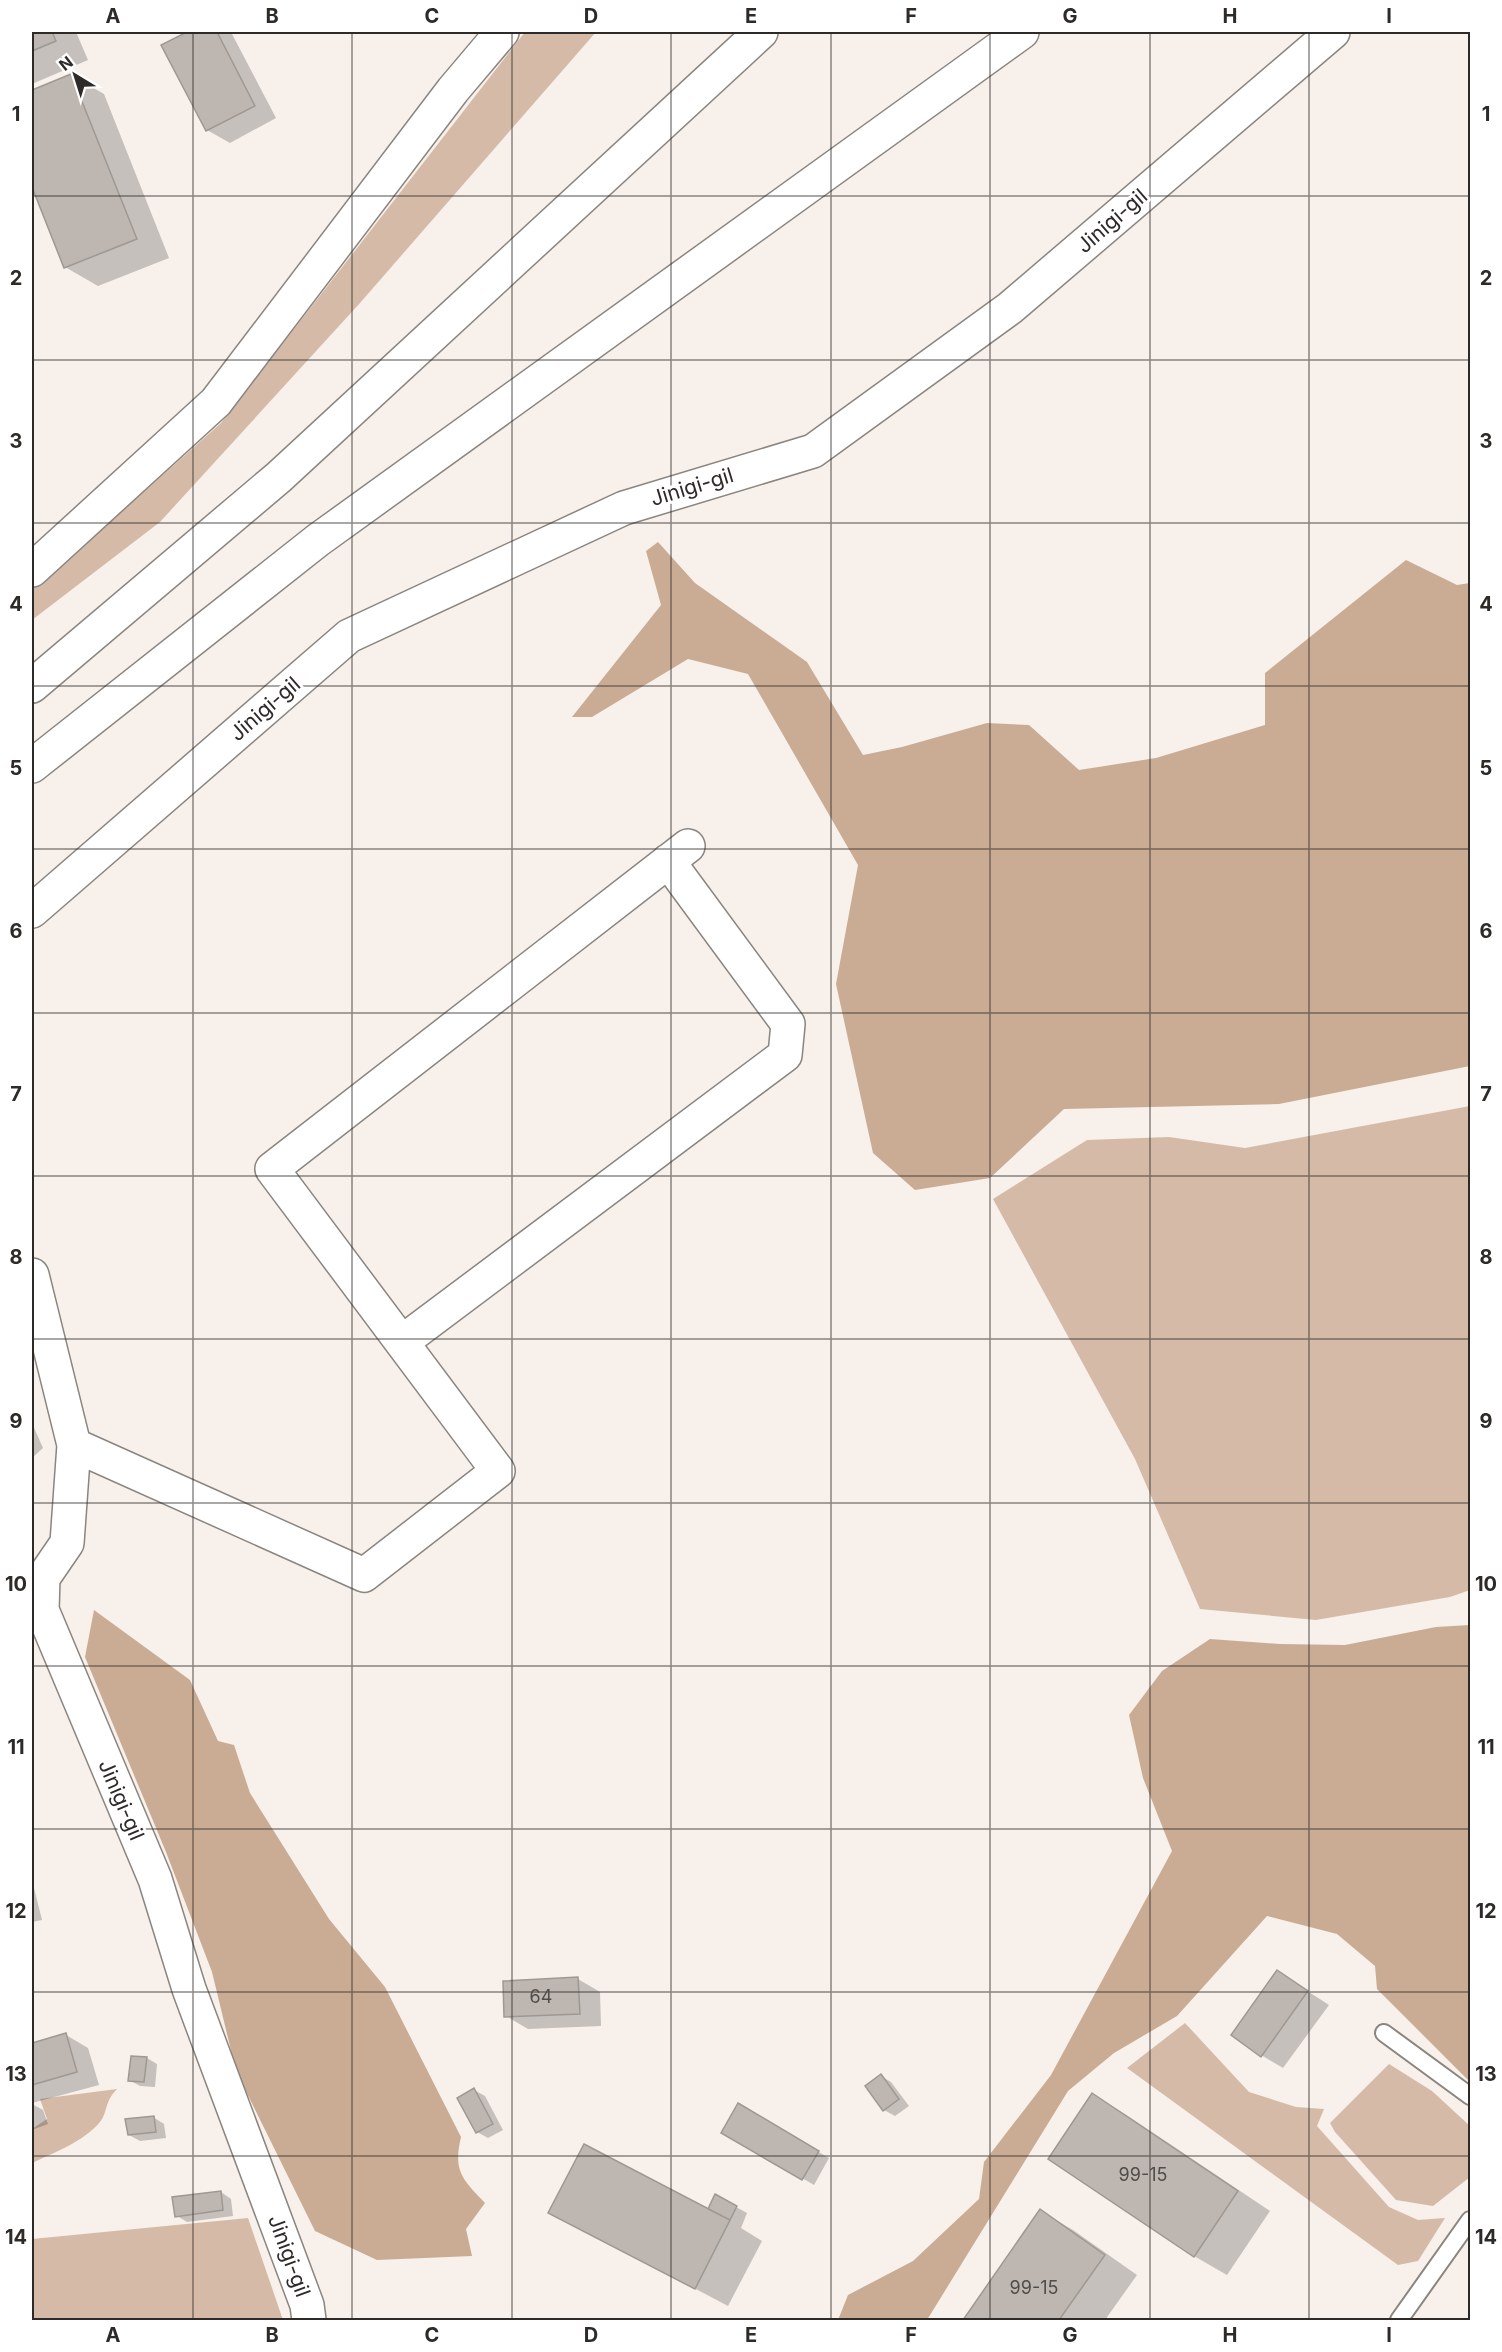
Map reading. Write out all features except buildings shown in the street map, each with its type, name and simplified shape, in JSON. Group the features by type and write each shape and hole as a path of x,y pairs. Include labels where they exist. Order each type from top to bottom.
{"main road":[{"path":"32,570 216,402 453,90 502,32"},
{"path":"32,686 279,477 761,32"},
{"path":"32,766 318,540 1022,32"},
{"name":"Jinigi-gil","path":"32,910 349,636 624,508 813,451 1010,308 1333,32"},
{"path":"74,1446 364,1575 498,1471 272,1169 678,853 788,1024 785,1055 402,1342"},
{"name":"Jinigi-gil","path":"32,1275 74,1446 67,1543 42,1578 42,1610 155,1879 189,1989 307,2305 309,2320"}],"lane":[{"path":"1384,2033 1470,2096"},
{"path":"1399,2320 1470,2220"}],"shaded area":[{"path":"525,32 596,32 360,303 160,522 32,620 32,589 52,574 221,423"},
{"path":"658,542 695,583 807,662 863,755 902,747 987,723 1029,725 1079,770 1156,758 1265,725 1265,673 1406,560 1457,585 1470,583 1470,1066 1279,1104 1064,1109 990,1178 915,1190 873,1153 836,984 858,865 748,674 688,659 592,717 572,717 661,605 646,551"},
{"path":"1470,1106 1470,1590 1450,1597 1316,1620 1200,1609 1135,1459 993,1199 1087,1140 1169,1137 1245,1148"},
{"path":"94,1610 190,1680 218,1741 234,1745 250,1793 329,1919 385,1987 461,2137 458,2158 461,2174 485,2203 466,2229 472,2256 377,2260 315,2231 236,2071 212,1972 166,1852 85,1657"},
{"path":"1470,1625 1470,2082 1377,1989 1375,1966 1337,1934 1267,1916 1177,2016 1114,2053 1068,2091 927,2320 838,2320 848,2295 913,2261 979,2199 984,2162 1051,2075 1172,1851 1143,1778 1129,1715 1162,1671 1210,1639 1280,1644 1345,1645 1436,1627"},
{"path":"1185,2023 1249,2092 1296,2107 1324,2109 1317,2126 1389,2207 1418,2220 1445,2218 1418,2261 1398,2265 1127,2068"},
{"path":"1389,2064 1432,2091 1470,2126 1470,2177 1433,2206 1396,2200 1335,2132 1330,2123"},
{"path":"117,2089 110,2098 100,2122 93,2129 68,2146 32,2163 32,2129 47,2119 40,2099"},
{"path":"248,2218 283,2320 32,2320 32,2239"}]}
